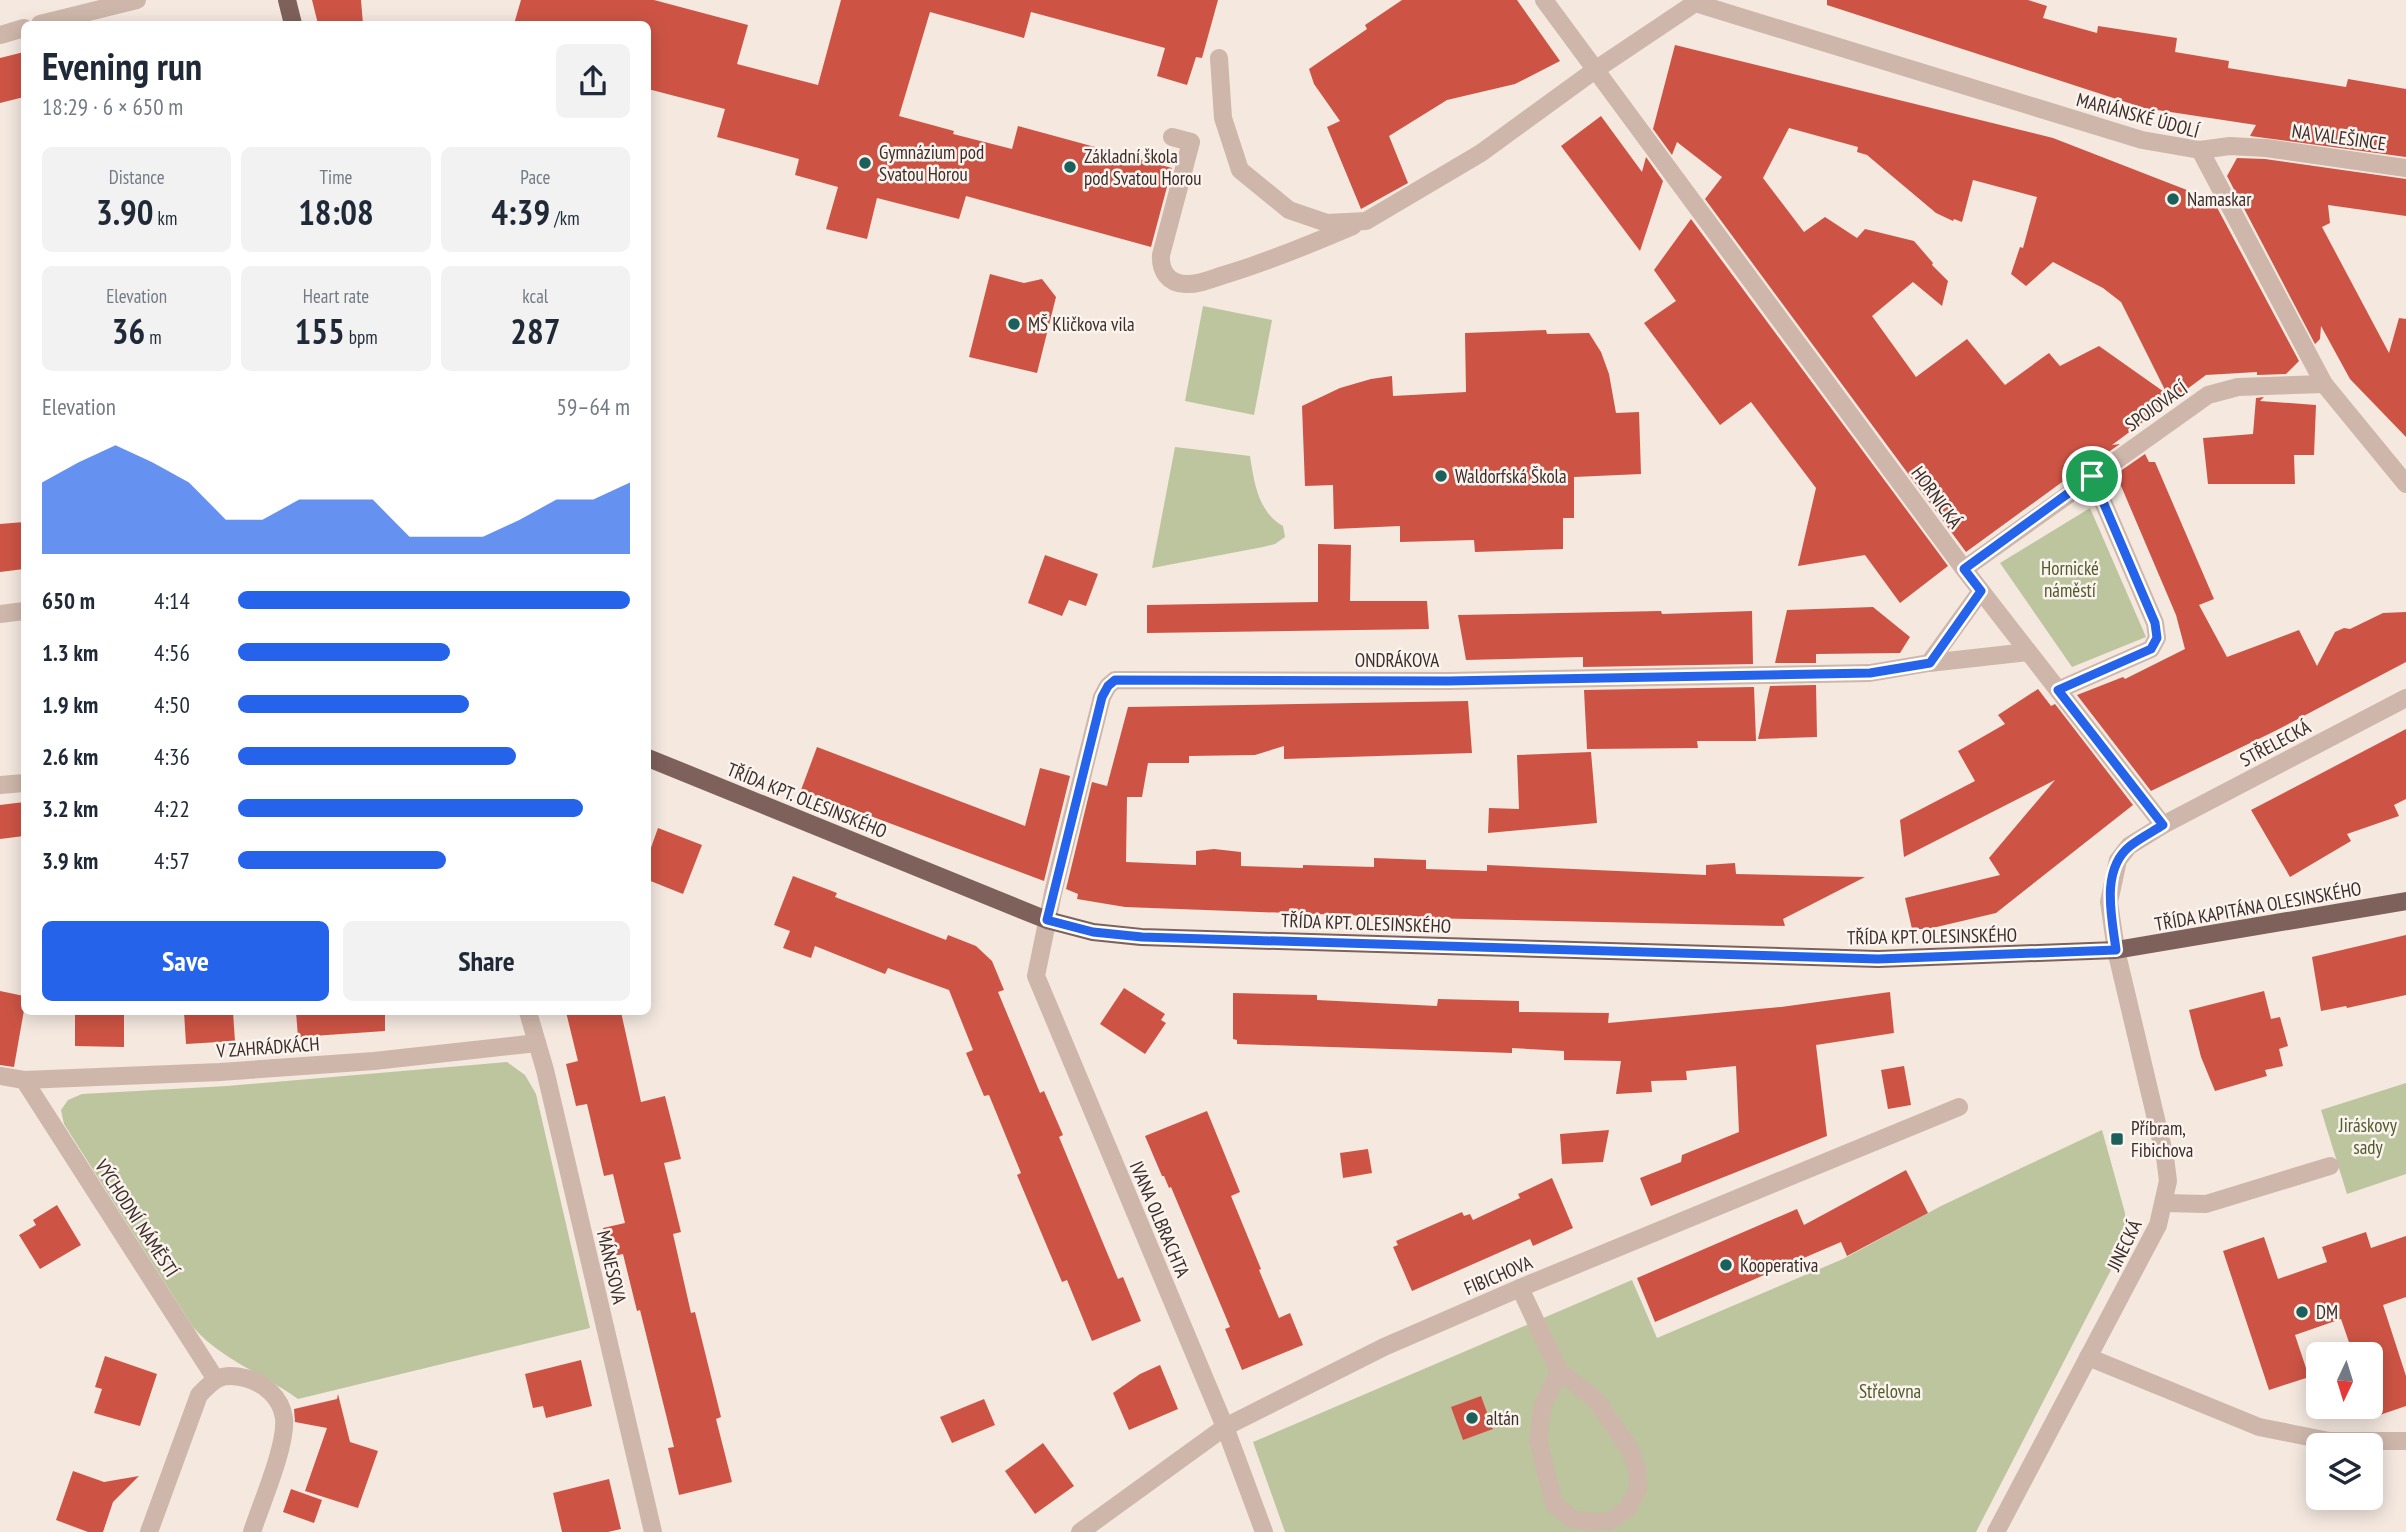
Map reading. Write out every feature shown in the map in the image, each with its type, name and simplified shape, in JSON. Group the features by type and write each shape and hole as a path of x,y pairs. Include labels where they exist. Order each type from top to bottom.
{"main road":[{"path":"287,0 292,21"},
{"name":"TŘÍDA KPT. OLESINSKÉHO","path":"651,759 1047,920 1093,932 1142,937 1864,959 2116,950"},
{"name":"TŘÍDA KAPITÁNA OLESINSKÉHO","path":"2116,950 2406,901"}],"street":[{"path":"52,21 137,0"},
{"name":"HORNICKÁ","path":"1544,0 1964,569 2163,825"},
{"path":"1171,136 1191,142 1161,255 1162,271 1170,279 1182,284 1197,283 1273,260 1366,221 1481,153 1694,2"},
{"name":"MARIÁNSKÉ ÚDOLÍ","path":"1694,2 2142,141 2200,150 2324,384 2406,484"},
{"path":"0,34 21,29"},
{"path":"1219,58 1223,118 1240,170 1289,210 1327,223 1366,221"},
{"name":"NA VALEŠINCE","path":"2200,150 2230,146 2266,148 2406,168"},
{"name":"SPOJOVACÍ","path":"1964,569 2208,395 2238,387 2324,384"},
{"path":"2058,690 2151,649 2157,638 2155,623 2092,476"},
{"path":"1930,663 1981,591"},
{"path":"0,614 21,611"},
{"name":"ONDRÁKOVA","path":"1047,920 1102,697 1115,680 1448,681 1857,674 2028,652"},
{"name":"STŘELECKÁ","path":"2163,825 2406,698"},
{"path":"0,786 21,783"},
{"path":"2116,950 2109,902 2118,860 2129,846 2163,825"},
{"name":"IVANA OLBRACHTA","path":"1047,920 1036,976 1225,1427 1264,1532"},
{"name":"JINECKÁ","path":"1996,1532 2136,1270 2158,1225 2164,1203 2168,1181 2165,1157 2116,950"},
{"name":"MÁNESOVA","path":"529,1015 653,1532"},
{"name":"V ZAHRÁDKÁCH","path":"0,1076 24,1080 220,1072 374,1061 537,1043"},
{"name":"VÝCHODNÍ NÁMĚSTÍ","path":"24,1080 215,1378"},
{"name":"FIBICHOVA","path":"1080,1532 1225,1427 1384,1347 1959,1107"},
{"path":"2164,1203 2206,1204 2330,1166"},
{"path":"1520,1288 1559,1371 1595,1398 1629,1448 1637,1468 1638,1489 1628,1508 1611,1521 1572,1519 1554,1504 1538,1440 1543,1405 1559,1371"},
{"path":"2088,1357 2259,1427 2329,1441 2406,1441"},
{"path":"149,1532 199,1395 215,1378 234,1376 257,1381 277,1398 284,1418 282,1440 252,1532"}],"green space":[{"path":"1203,306 1272,320 1254,415 1185,401"},
{"path":"1175,447 1250,456 1253,476 1263,505 1283,526 1285,537 1275,544 1263,547 1152,568"},
{"name":"Hornické náměstí","path":"2090,508 2146,637 2072,667 2000,563"},
{"path":"507,1062 525,1075 536,1094 590,1328 298,1399 229,1357 193,1327 64,1124 61,1110 68,1100 82,1094 227,1086"},
{"name":"Jiráskovy sady","path":"2406,1083 2406,1174 2347,1194 2321,1110"},
{"name":"Střelovna","path":"2102,1130 2125,1213 2126,1228 2112,1268 1976,1532 1285,1532 1253,1442 1632,1280 1657,1338 1843,1259 1941,1206"}],"building":[{"path":"312,0 361,0 363,21 317,21"},
{"path":"521,0 654,0 748,25 737,64 818,85 841,0 1218,0 1202,58 1196,57 1187,85 1157,76 1165,48 1031,12 1024,38 930,12 899,116 954,131 953,134 1012,149 1018,126 1172,168 1151,247 966,196 959,219 877,198 867,239 826,229 838,187 795,175 799,159 717,137 725,109 651,90 651,21 515,21"},
{"path":"1402,0 1517,0 1560,61 1515,84 1447,100 1389,136 1408,183 1361,209 1327,127 1340,121 1314,84 1309,69 1367,29 1365,25"},
{"path":"1827,0 2028,0 2047,6 2043,18 2097,33 2098,26 2177,38 2175,52 2229,61 2228,68 2346,87 2348,79 2406,89 2406,157 2250,136 2256,125 2144,108 1827,5"},
{"path":"1675,45 2053,138 2210,199 2212,203 2213,200 2299,361 2286,374 2257,375 2257,372 2206,375 2112,445 2120,444 2107,453 2106,450 1966,552 1705,199 1722,177 1677,142 1672,155 1653,129","holes":["1789,128 1858,147 1857,152 1867,155 1936,213 1953,221 1962,222 1973,180 2037,197 2023,248 2020,247 2011,274 2026,286 2053,262 2103,288 2121,302 2167,394 2099,346 2060,366 2049,353 2005,385 1967,339 1916,377 1872,316 1913,282 1942,306 1948,281 1914,241 1865,229 1857,238 1825,217 1804,232 1763,178"]},
{"path":"21,53 21,98 0,103 0,58"},
{"path":"1601,116 1642,172 1646,157 1663,181 1640,251 1561,146"},
{"path":"2237,158 2265,159 2406,179 2406,216 2328,205 2330,223 2322,227 2389,353 2399,318 2406,319 2406,437 2350,379 2321,326 2320,339 2315,344 2227,176"},
{"path":"1691,219 1948,566 1900,603 1865,555 1798,566 1816,488 1751,402 1720,425 1644,323 1676,301 1654,270"},
{"name":"MŠ Kličkova vila","path":"990,274 1024,283 1042,279 1056,297 1037,373 969,357"},
{"path":"1546,330 1547,334 1589,333 1601,352 1609,374 1616,413 1639,412 1641,474 1574,477 1574,518 1563,518 1563,549 1475,552 1474,540 1400,542 1400,526 1334,529 1333,485 1305,486 1302,406 1340,388 1392,376 1393,396 1466,392 1465,333"},
{"path":"2264,397 2260,401 2316,405 2314,455 2294,455 2295,484 2208,484 2203,438 2253,434 2256,398"},
{"path":"2145,454 2149,462 2155,462 2214,599 2199,605 2227,657 2299,630 2317,666 2335,632 2344,628 2350,629 2383,613 2406,612 2406,662 2275,731 2151,791 2077,695 2123,677 2125,679 2185,649 2176,615 2116,474"},
{"path":"21,522 21,569 0,572 0,524"},
{"path":"1318,544 1351,545 1350,601 1427,601 1429,629 1147,633 1147,605 1318,602"},
{"path":"1045,555 1098,574 1086,606 1069,600 1062,616 1028,603"},
{"path":"1873,607 1910,637 1900,653 1816,654 1816,663 1775,663 1787,610"},
{"path":"1661,611 1662,614 1752,611 1753,664 1583,667 1583,657 1466,660 1458,615"},
{"path":"1816,685 1817,737 1758,739 1770,686"},
{"path":"1754,687 1756,741 1697,741 1698,748 1587,749 1584,690"},
{"path":"2038,689 2051,706 2055,704 2133,805 1996,913 1928,929 1912,929 1905,898 2000,875 1989,858 2055,780 1904,857 1900,820 1975,781 1958,751 2005,724 1998,715"},
{"path":"1468,701 1472,753 1284,759 1284,746 1255,755 1189,756 1189,763 1148,763 1142,797 1127,797 1126,862 1196,865 1196,851 1214,849 1241,852 1241,866 1374,867 1374,858 1426,860 1426,869 1487,871 1487,865 1706,875 1706,865 1735,863 1736,874 1865,877 1783,919 1785,926 1424,918 1125,907 1077,899 1078,894 1066,889 1092,782 1107,786 1128,707"},
{"path":"2406,729 2406,799 2394,805 2399,816 2347,834 2351,841 2290,877 2251,810"},
{"path":"817,747 1025,826 1040,768 1070,776 1044,881 801,790"},
{"path":"1591,752 1597,823 1488,833 1489,808 1519,809 1517,755"},
{"path":"21,802 21,836 0,839 0,805"},
{"path":"658,828 702,845 683,894 651,881 651,848"},
{"path":"793,876 837,893 835,897 946,940 948,935 976,946 992,961 1004,990 998,992 1040,1093 1044,1091 1063,1135 1059,1137 1118,1279 1123,1277 1141,1321 1092,1341 1067,1280 1062,1282 1017,1175 1021,1173 989,1095 984,1096 966,1053 973,1050 949,990 888,968 885,974 815,946 811,958 783,948 790,931 774,925"},
{"path":"2406,935 2406,995 2321,1011 2312,957"},
{"path":"1124,988 1165,1014 1161,1020 1166,1023 1145,1054 1100,1024"},
{"path":"0,991 21,995 21,1015 23,1015 14,1067 0,1065"},
{"path":"2264,991 2271,1019 2280,1017 2288,1046 2279,1049 2283,1066 2265,1070 2267,1076 2215,1091 2201,1057 2189,1010"},
{"path":"1890,992 1894,1033 1816,1045 1827,1136 1651,1206 1640,1178 1681,1162 1682,1155 1739,1132 1736,1066 1686,1071 1687,1080 1651,1081 1652,1092 1616,1094 1621,1061 1564,1060 1564,1051 1512,1048 1512,1053 1237,1044 1237,1040 1233,1039 1233,993 1317,995 1317,1000 1437,1006 1438,999 1519,1001 1519,1012 1609,1013 1608,1023 1781,1007"},
{"path":"75,1015 124,1015 124,1047 75,1046"},
{"path":"184,1015 233,1015 235,1041 186,1044"},
{"path":"296,1015 385,1015 385,1031 298,1037"},
{"path":"567,1015 622,1015 641,1102 665,1096 681,1159 664,1163 681,1232 673,1234 691,1313 695,1312 721,1417 716,1419 732,1482 679,1495 668,1448 674,1447 640,1310 637,1311 623,1254 610,1257 603,1228 625,1223 613,1174 604,1176 587,1104 576,1106 566,1064 578,1061"},
{"path":"1904,1066 1911,1105 1888,1109 1881,1070"},
{"path":"1207,1111 1240,1192 1231,1196 1261,1269 1259,1270 1279,1318 1290,1313 1303,1345 1242,1370 1225,1329 1230,1327 1171,1187 1169,1188 1162,1176 1145,1136"},
{"path":"1609,1130 1603,1162 1562,1164 1560,1134"},
{"path":"1368,1149 1372,1173 1343,1178 1340,1153"},
{"name":"Kooperativa","path":"1906,1170 1928,1213 1847,1256 1841,1242 1655,1322 1637,1278 1797,1209 1804,1225"},
{"path":"1552,1178 1573,1228 1533,1246 1530,1239 1412,1291 1393,1247 1398,1245 1396,1241 1462,1212 1464,1216 1470,1214 1473,1220 1520,1198 1518,1194"},
{"path":"57,1205 81,1245 40,1269 19,1235 36,1225 33,1220"},
{"name":"DM","path":"2366,1232 2371,1248 2406,1236 2406,1297 2383,1305 2406,1376 2406,1406 2384,1414 2384,1342 2349,1342 2341,1319 2295,1335 2306,1368 2306,1378 2269,1390 2223,1251 2264,1237 2278,1279 2327,1262 2322,1247"},
{"path":"105,1356 157,1374 140,1426 94,1413 102,1389 95,1387"},
{"path":"581,1360 592,1406 546,1418 543,1406 533,1408 525,1374"},
{"path":"1160,1365 1178,1409 1129,1430 1113,1393 1140,1374"},
{"path":"338,1394 350,1442 378,1451 358,1508 305,1491 327,1428 295,1422 294,1409 337,1399"},
{"name":"altán","path":"1481,1396 1493,1429 1463,1440 1451,1407"},
{"path":"984,1399 995,1425 952,1443 940,1417"},
{"path":"1043,1443 1074,1486 1035,1514 1005,1471"},
{"path":"73,1471 104,1482 139,1476 113,1502 103,1532 88,1532 56,1520"},
{"path":"609,1479 621,1529 608,1532 562,1532 553,1493"},
{"path":"291,1489 322,1500 314,1523 283,1512"}],"place":[{"name":"Gymnázium pod Svatou Horou","path":"865,163"},
{"name":"Základní škola pod Svatou Horou","path":"1070,167"},
{"name":"Namaskar","path":"2173,199"},
{"name":"MŠ Kličkova vila","path":"1014,324"},
{"name":"Waldorfská Škola","path":"1441,476"},
{"name":"Příbram, Fibichova","path":"2117,1139"},
{"name":"Kooperativa","path":"1726,1265"},
{"name":"DM","path":"2302,1312"},
{"name":"altán","path":"1472,1418"}],"route":[{"path":"2092,476 2155,623 2157,638 2151,649 2058,690 2163,825 2129,846 2118,860 2109,902 2116,950 1878,959 1142,937 1093,932 1047,920 1102,697 1115,680 1448,681 1870,673 1930,663 1981,591 1964,569 2092,476"}]}
